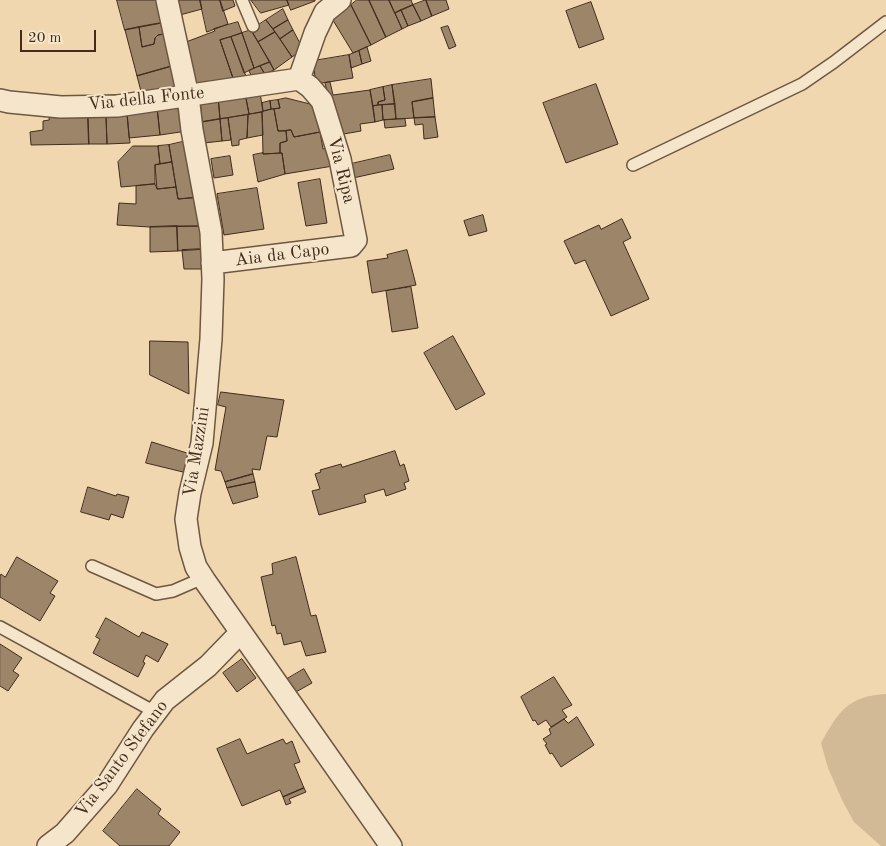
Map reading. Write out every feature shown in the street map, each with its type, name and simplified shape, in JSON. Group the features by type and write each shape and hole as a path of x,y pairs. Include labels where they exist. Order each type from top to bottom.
{"street":[{"name":"Via Mazzini","path":"167,0 188,96 192,130 211,232 213,279 211,339 202,443 186,519 190,547 196,567 203,578 391,846"},
{"path":"298,79 314,33 325,12 340,0"},
{"name":"Via della Fonte","path":"0,100 61,107 117,106 262,86 298,79"},
{"name":"Via Ripa","path":"298,79 317,94 322,101 345,183 356,240 351,246"},
{"name":"Aia da Capo","path":"212,263 351,246"},
{"name":"Via Santo Stefano","path":"48,846 65,833 107,785 165,700 208,666 241,632"}],"lane":[{"path":"242,0 253,26"},
{"path":"633,165 802,84 886,22"},
{"path":"92,566 156,594 173,591 203,578"},
{"path":"0,627 155,712"}],"shaded area":[{"path":"886,694 886,846 881,846 854,822 828,768 821,743 839,714 853,702 873,695"}],"building":[{"path":"117,0 163,0 167,22 125,30"},
{"path":"177,0 200,0 202,9 180,15"},
{"path":"200,0 220,0 228,24 207,32"},
{"path":"220,0 233,0 235,6 223,11"},
{"path":"251,0 287,0 289,5 261,13"},
{"path":"287,0 315,0 315,1 291,10"},
{"path":"357,0 369,0 386,37 371,45 351,5"},
{"path":"369,0 389,0 402,29 386,37"},
{"path":"389,0 411,0 413,5 395,13"},
{"path":"426,0 446,0 449,9 432,16"},
{"path":"426,0 432,16 421,21 413,5"},
{"path":"591,2 604,39 579,48 566,11"},
{"path":"351,5 371,45 353,53 331,17"},
{"path":"413,5 421,21 408,26 401,10"},
{"path":"283,9 288,20 273,29 266,20"},
{"path":"401,10 408,26 402,29 395,13"},
{"path":"266,20 275,32 258,42 251,30"},
{"path":"288,20 293,30 280,39 273,29"},
{"path":"167,22 169,33 158,35 155,38 154,44 142,47 139,27"},
{"path":"238,22 242,33 220,40 235,84 197,86 186,42 215,31 214,29"},
{"path":"448,26 456,46 449,49 441,28"},
{"path":"139,27 142,47 154,44 155,38 158,35 169,33 176,65 137,76 125,30"},
{"path":"251,30 270,62 254,68 242,33"},
{"path":"293,30 303,49 292,57 280,39"},
{"path":"275,32 292,57 274,70 258,42"},
{"path":"242,33 254,68 244,73 231,37"},
{"path":"231,37 247,79 235,84 220,40"},
{"path":"367,47 371,61 362,64 359,51"},
{"path":"359,51 362,64 351,68 349,55"},
{"path":"349,55 353,78 316,84 313,61"},
{"path":"270,62 274,70 265,74 260,66"},
{"path":"176,65 182,87 143,99 137,76"},
{"path":"260,66 264,73 252,77 249,71"},
{"path":"431,79 433,98 412,102 414,118 396,119 392,85"},
{"path":"330,82 333,95 370,90 375,122 360,124 361,131 338,135 325,83"},
{"path":"596,84 618,144 566,163 543,103"},
{"path":"392,85 395,104 378,105 378,102 385,100 383,87"},
{"path":"383,87 385,100 373,106 370,90"},
{"path":"260,92 263,112 249,114 245,93"},
{"path":"245,93 249,114 220,119 218,96"},
{"path":"218,96 220,119 202,122 200,98"},
{"path":"286,98 318,106 320,132 294,137 291,130 278,131 274,109 280,108 278,100"},
{"path":"433,98 435,117 414,118 412,102"},
{"path":"278,100 280,108 271,109 270,101"},
{"path":"270,101 271,109 263,111 262,103"},
{"path":"183,103 187,131 160,135 157,107"},
{"path":"395,104 396,119 383,120 382,105"},
{"path":"382,105 383,120 375,122 373,106"},
{"path":"157,107 160,135 129,138 127,111"},
{"path":"274,109 278,131 286,131 287,141 280,143 280,153 263,154 262,112"},
{"path":"262,112 263,135 247,138 248,115"},
{"path":"127,115 130,143 107,144 106,116"},
{"path":"248,115 247,138 239,140 239,145 232,146 228,118"},
{"path":"49,116 88,116 89,144 31,145 30,132 43,130 43,121 49,120"},
{"path":"88,116 106,116 107,144 89,144"},
{"path":"435,117 438,137 424,139 423,124 415,125 414,118"},
{"path":"228,118 231,140 222,141 220,119"},
{"path":"220,119 222,141 204,143 202,122"},
{"path":"405,119 406,126 385,128 384,120"},
{"path":"291,130 294,137 320,132 323,149 330,147 333,166 285,174 282,153 280,153 280,143 287,141 286,131"},
{"path":"191,140 200,197 178,199 169,145"},
{"path":"169,145 172,162 160,164 158,146"},
{"path":"133,146 158,146 160,164 155,165 155,184 121,187 118,162"},
{"path":"282,153 285,174 258,182 253,155"},
{"path":"390,155 394,169 353,178 351,164"},
{"path":"230,156 233,175 214,178 211,159"},
{"path":"172,162 176,187 157,189 155,165"},
{"path":"320,179 327,223 306,226 298,183"},
{"path":"155,184 157,189 176,187 178,199 200,197 204,226 150,227 117,225 119,203 136,204 136,186"},
{"path":"257,188 264,229 224,235 217,194"},
{"path":"483,215 487,231 469,236 464,221"},
{"path":"622,219 631,238 623,242 649,299 611,316 585,260 575,264 564,241 599,225 601,229"},
{"path":"177,226 178,251 150,252 150,227"},
{"path":"177,226 204,226 205,249 178,251"},
{"path":"205,249 206,269 184,269 182,250"},
{"path":"407,250 416,285 372,293 367,261 388,258 387,255"},
{"path":"411,287 418,328 392,332 386,291"},
{"path":"453,336 485,394 456,410 424,353"},
{"path":"150,341 188,342 189,394 150,375"},
{"path":"221,392 284,400 277,437 267,436 260,470 252,469 253,474 225,482 221,471 215,470 226,407 218,405"},
{"path":"152,442 190,454 183,472 146,463"},
{"path":"395,451 400,466 404,464 409,481 404,483 406,489 386,496 384,489 364,495 366,502 319,515 312,491 320,489 315,474 321,472 320,470 341,464 342,467"},
{"path":"253,474 255,482 227,488 225,482"},
{"path":"255,482 258,497 233,504 227,488"},
{"path":"88,487 116,496 117,494 129,497 123,518 111,514 109,520 81,512"},
{"path":"17,557 58,581 50,593 55,596 40,621 0,597 0,576 1,574 5,577"},
{"path":"296,557 311,616 316,615 326,652 306,656 301,641 284,645 281,633 277,634 275,625 272,626 261,577 273,574 272,564"},
{"path":"106,618 139,637 142,632 168,644 158,662 146,655 143,662 145,663 138,677 93,653 100,639 96,637"},
{"path":"0,644 22,658 13,671 19,675 8,691 0,686"},
{"path":"242,659 256,678 237,692 223,673"},
{"path":"304,669 312,683 294,693 287,679"},
{"path":"554,677 572,705 562,710 567,717 551,727 546,720 538,725 535,720 533,721 521,697"},
{"path":"577,717 594,745 561,767 552,753 550,754 545,745 547,744 543,739 551,734 549,729 564,719 568,723"},
{"path":"240,739 247,754 283,739 286,744 292,741 300,762 294,764 304,788 283,797 280,790 242,806 217,749"},
{"path":"304,788 306,792 289,799 291,803 286,805 283,797"},
{"path":"137,789 161,809 158,814 180,832 169,846 120,846 103,831"}]}
